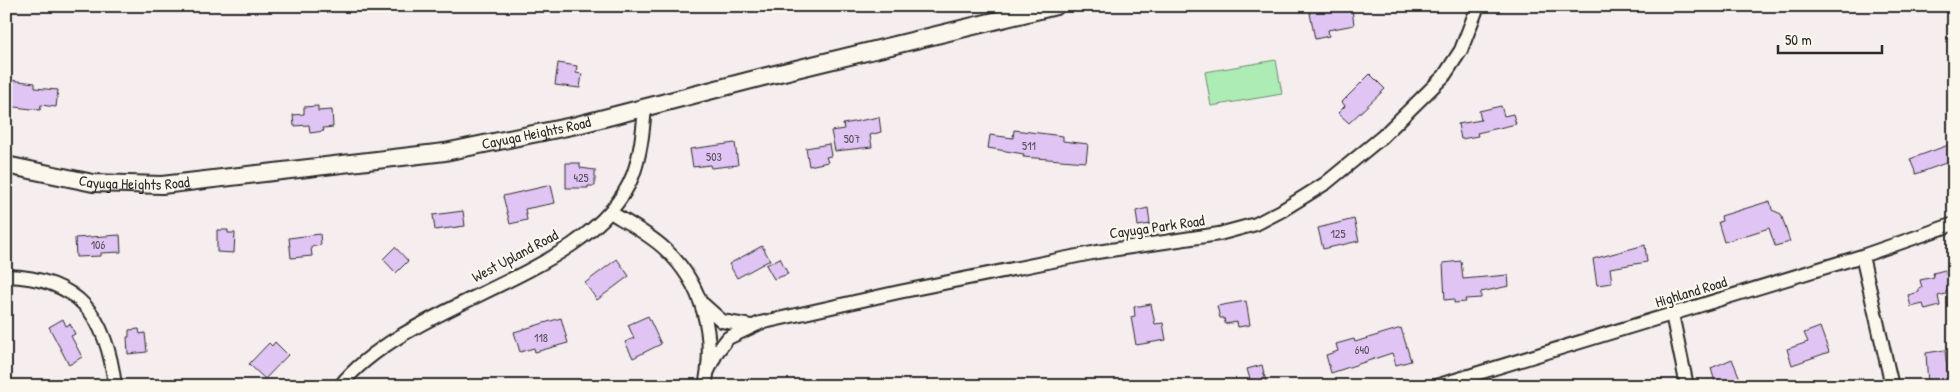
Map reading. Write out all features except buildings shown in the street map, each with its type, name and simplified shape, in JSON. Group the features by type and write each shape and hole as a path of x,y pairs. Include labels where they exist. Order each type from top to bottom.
{"street":[{"name":"Cayuga Heights Road","path":"6,165 93,183 162,185 445,152 578,126 763,76 1056,6"},
{"name":"Cayuga Park Road","path":"708,371 717,352 728,338 751,326 899,292 1097,252 1219,234 1256,224 1281,211 1326,182 1382,137 1444,76 1461,50 1478,6"},
{"name":"West Upland Road","path":"340,386 362,361 389,342 578,241 610,212 632,175 642,136 645,108"},
{"path":"610,212 664,249 684,270 703,304 709,338 708,371 705,386"},
{"name":"Highland Road","path":"1436,386 1862,256 1954,224"},
{"path":"1862,256 1892,386"},
{"path":"6,276 38,279 57,286 82,303 95,318 105,336 111,356 115,386"},
{"name":"Cayuga Park Road","path":"703,304 722,321 751,326"},
{"path":"1672,314 1687,386"}],"green space":[{"path":"1276,60 1282,94 1211,106 1205,72"}]}
